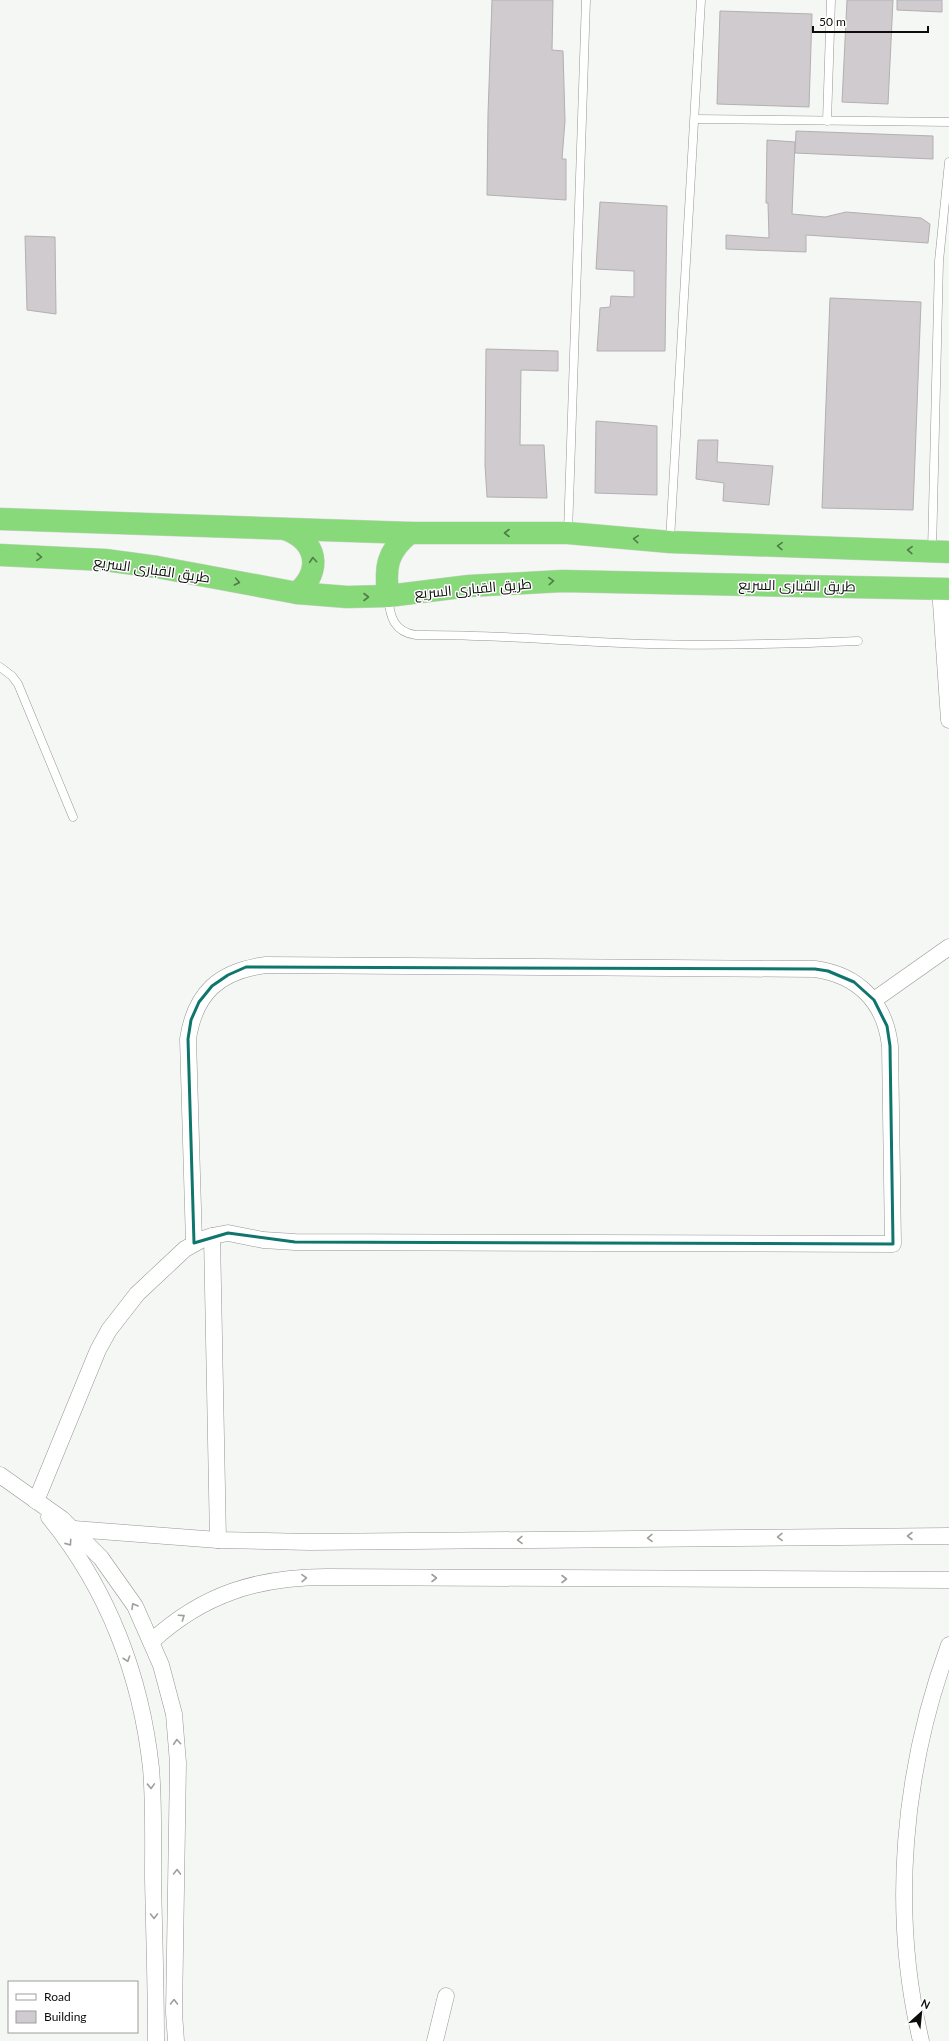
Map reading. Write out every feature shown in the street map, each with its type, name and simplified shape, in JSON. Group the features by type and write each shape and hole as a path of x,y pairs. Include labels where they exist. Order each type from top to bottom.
{"highway":[{"path":"0,519 410,533 568,533 670,542 940,551"},
{"path":"285,528 296,533 306,541 312,551 314,563 312,575 306,585 297,593"},
{"path":"388,596 386,576 388,561 395,547 410,533"},
{"name":"طريق القبارى السريع","path":"0,555 105,560 157,566 297,593 348,597 388,596 469,586 562,580 944,588"}],"street":[{"path":"944,588 949,720"},
{"path":"874,1000 949,947"},
{"path":"36,1501 89,1370 109,1330 137,1294 194,1243 212,1236 228,1233 263,1240 295,1242 893,1244 890,1046 887,1026 874,1000 864,990 848,978 828,971 815,969 274,965 246,967 228,975 212,986 199,1002 191,1020 188,1039 194,1243"},
{"path":"212,1236 218,1540"},
{"path":"0,1475 74,1529 113,1573 135,1606 152,1642 168,1689 177,1738 178,1782 174,2013 176,2041"},
{"path":"36,1501 68,1542 99,1593 121,1640 139,1697 151,1770 156,2041"},
{"path":"74,1529 218,1540 310,1542 949,1536"},
{"path":"152,1642 184,1615 215,1598 242,1588 284,1579 320,1577 949,1580"},
{"path":"921,2041 908,1955 905,1916 906,1838 917,1760 925,1722 949,1645"},
{"path":"435,2041 446,1996"}],"lane":[{"path":"568,533 586,0"},
{"path":"670,542 701,0"},
{"path":"827,120 831,0"},
{"path":"695,119 949,122"},
{"path":"940,551 939,261 949,162"},
{"path":"388,596 390,612 396,626 408,634 416,635 479,635 650,644 727,645 858,641"},
{"path":"0,667 12,676 18,684 74,817"}],"highlighted area":[{"path":"246,967 815,969 828,971 854,982 874,1000 887,1026 890,1046 893,1244 295,1242 228,1233 194,1243 188,1039 191,1020 199,1002 212,986 228,975"}],"building":[{"path":"492,0 553,0 552,50 563,51 565,121 562,159 566,159 566,200 487,195"},
{"path":"847,0 893,0 888,104 842,102"},
{"path":"897,0 942,0 942,12 897,10"},
{"path":"720,11 812,14 809,107 717,104"},
{"path":"796,131 933,136 933,159 795,153"},
{"path":"767,140 795,142 792,214 825,217 846,212 921,218 930,224 928,243 806,235 806,252 726,249 726,235 769,238 768,203 766,203"},
{"path":"600,202 667,206 665,351 597,351 600,308 610,307 611,296 634,297 634,271 596,269"},
{"path":"25,236 55,237 56,314 27,310"},
{"path":"830,298 921,302 913,510 822,508"},
{"path":"486,349 558,351 558,371 521,370 520,445 544,445 547,498 487,497 485,465"},
{"path":"596,421 657,426 657,495 595,493"},
{"path":"698,440 718,440 717,462 773,466 769,505 723,501 724,483 696,479"}]}
